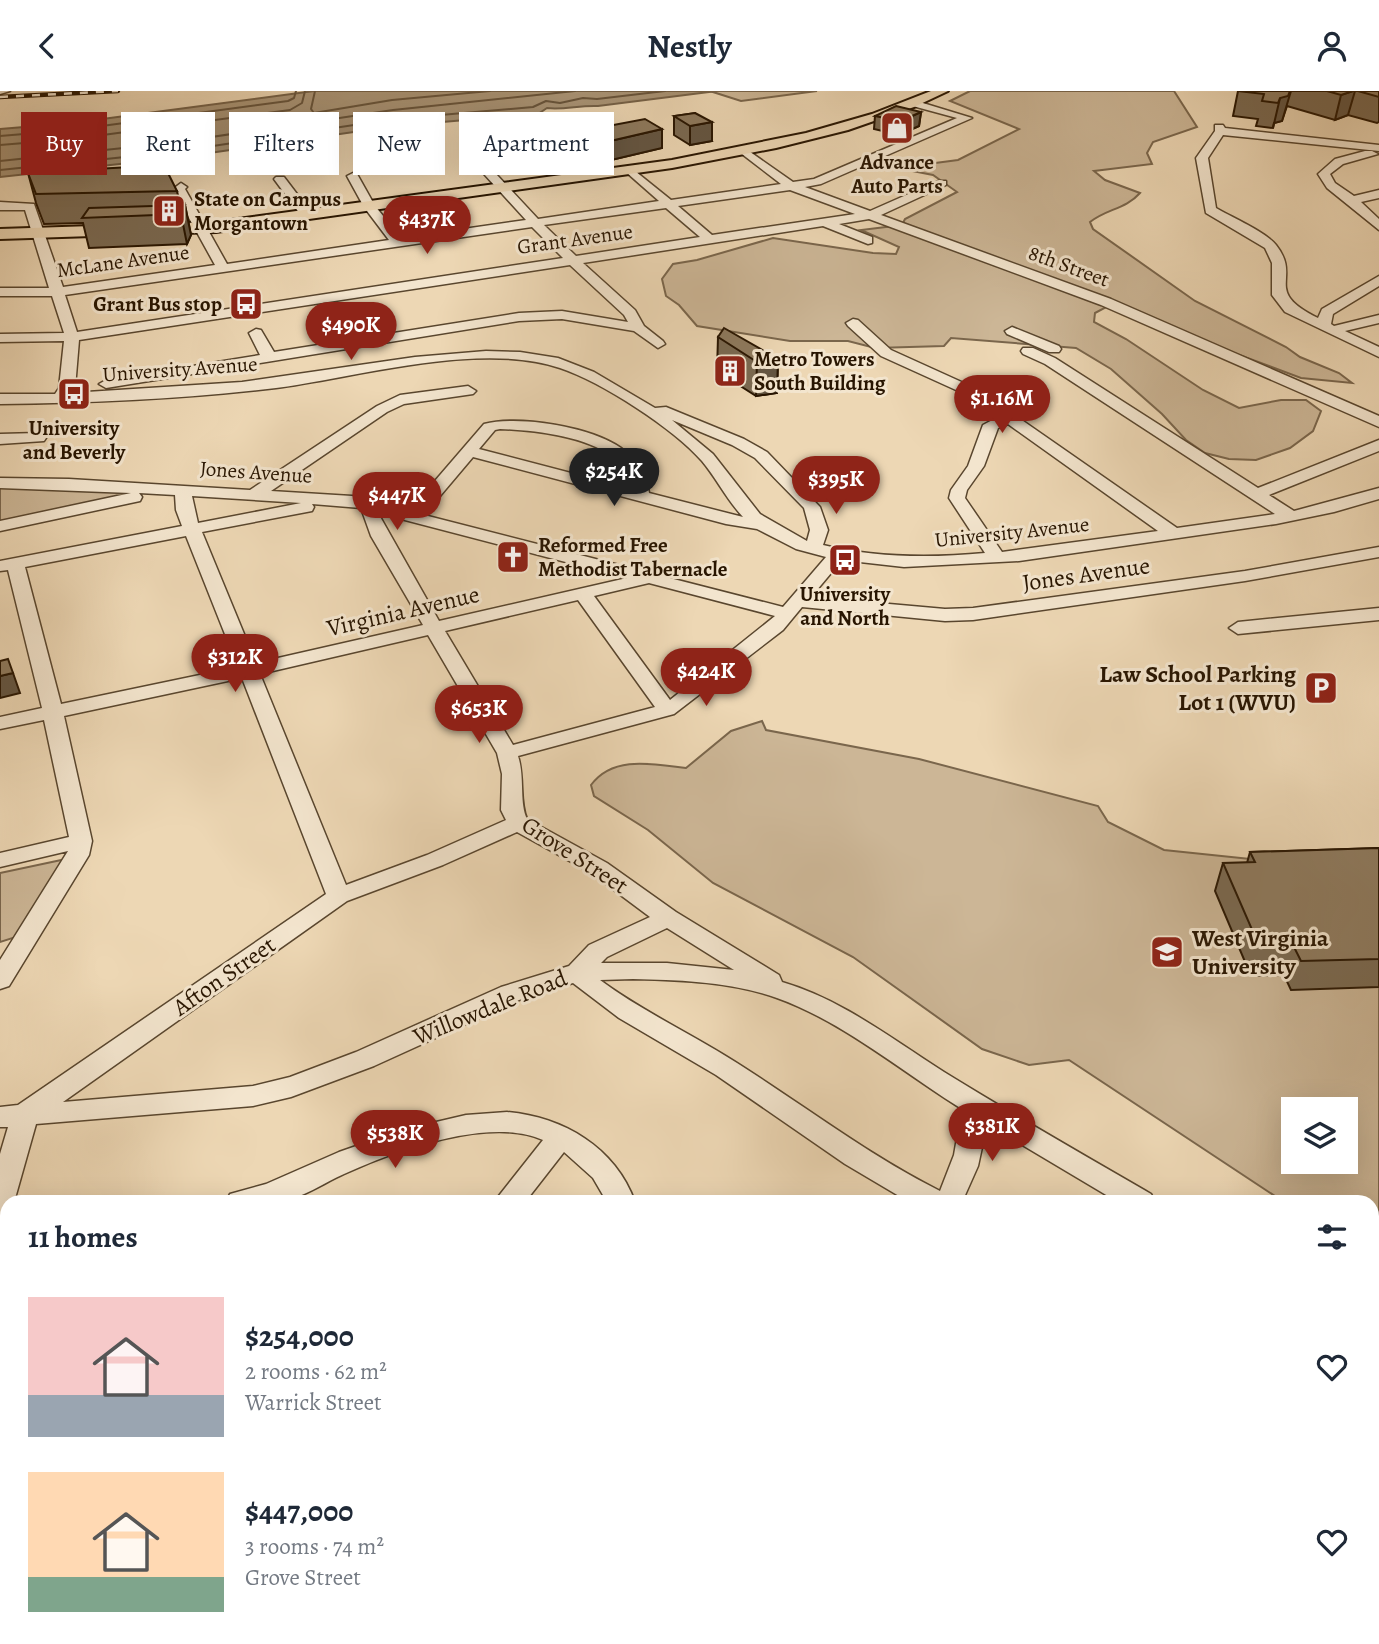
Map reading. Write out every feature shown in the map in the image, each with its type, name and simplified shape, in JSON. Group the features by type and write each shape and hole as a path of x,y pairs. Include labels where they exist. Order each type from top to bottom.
{"main road":[{"path":"0,234 202,229 630,170 746,152 835,130 942,91"}],"street":[{"name":"McLane Avenue","path":"0,292 58,292 817,182 967,118 913,103"},
{"path":"1379,151 1219,129 1202,158 1210,210 1270,246 1279,263 1279,295 1283,302 1379,353"},
{"path":"1379,151 1337,162 1328,167 1324,174 1327,183 1352,200 1379,209"},
{"name":"8th Street","path":"746,152 791,186 1116,306 1379,422"},
{"path":"630,170 709,239"},
{"path":"490,175 573,260 630,313 638,328 658,344"},
{"path":"353,176 370,207 398,243"},
{"path":"280,179 307,215"},
{"name":"Grant Avenue","path":"0,338 72,337 871,215 942,183"},
{"path":"181,187 179,189 223,268"},
{"path":"1352,200 1379,194"},
{"path":"1352,200 1354,206 1379,226"},
{"path":"0,206 30,207 58,292 72,337 67,387 60,398"},
{"path":"823,222 868,240"},
{"path":"1328,328 1323,319 1327,312 1379,280"},
{"path":"60,398 84,388 547,314 638,328"},
{"path":"1328,328 1379,319"},
{"path":"853,323 886,353 962,386 1173,534"},
{"path":"1012,331 1042,342 1066,356 1097,385 1097,391"},
{"path":"256,333 269,357"},
{"path":"1028,351 1050,361 1290,516"},
{"name":"University Avenue","path":"0,399 185,392 284,382 435,360 501,356 556,361 580,369 701,451 745,508 762,525 813,548 837,555 892,561 997,558 1173,534 1290,516 1379,493"},
{"path":"254,495 382,409 400,400 468,391"},
{"path":"641,408 655,407 738,442 761,455 813,507 819,530 813,548"},
{"path":"997,558 957,498 976,465 991,425 1010,418"},
{"path":"414,516 490,427 497,423 520,424 569,435 618,453 642,491 639,496"},
{"path":"0,439 38,438"},
{"path":"1258,494 1379,445"},
{"path":"471,452 749,524 762,525"},
{"name":"Jones Avenue","path":"0,482 352,501 651,578 793,608 973,614 1231,578 1379,552"},
{"path":"0,526 163,489"},
{"path":"185,491 183,506 339,896"},
{"path":"0,979 12,943 78,855 81,841 52,712 8,565 308,507 321,499"},
{"name":"Grove Street","path":"370,506 369,512 380,535 507,753 513,774 512,810 518,823 599,868 668,918 787,992"},
{"path":"507,753 667,710 684,700 793,608 837,555"},
{"name":"Virginia Avenue","path":"0,723 434,630 651,578"},
{"path":"584,595 667,710"},
{"path":"1238,628 1379,614"},
{"name":"Afton Street","path":"13,1116 339,896 435,860 518,823"},
{"path":"0,860 81,841"},
{"path":"668,918 598,951 577,973 607,997 742,1079 846,1152 920,1195"},
{"name":"Willowdale Road","path":"13,1116 243,1097 289,1089 321,1079 449,1019 547,981 577,973 660,971 711,975 787,992 851,1025 976,1104 1129,1195"},
{"path":"952,1195 963,1176 971,1145 976,1104"},
{"path":"1,1195 13,1116"},
{"path":"263,1195 305,1182 363,1154 431,1134 476,1125 528,1124 560,1136 590,1155 615,1184 619,1195"},
{"path":"514,1195 542,1163 560,1136"}],"shaded area":[{"path":"817,91 741,101 713,92"},
{"path":"970,91 1174,91 1197,127 1153,142 1147,153 1152,164 1094,171 1105,180 1140,193 1129,202 1090,222 1093,229 1195,301 1286,347 1300,357 1339,373 1352,383 1301,378 1108,306 1095,313 1094,322 1126,339 1203,390 1239,408 1281,400 1306,400 1321,411 1313,431 1290,448 1256,460 1229,459 1205,453 1186,440 1162,414 1111,369 1076,348 951,338 944,346 875,348 848,341 790,341 697,326 679,305 666,296 662,279 673,264 697,260 773,238 896,254 899,247 861,230 902,225 905,219 957,192 933,175 897,168 958,160 1019,129 950,101"},
{"path":"0,485 130,490 135,495 0,522"},
{"name":"West Virginia University","path":"762,721 766,730 919,759 1098,806 1108,822 1164,850 1318,866 1379,858 1379,1195 1273,1195 1069,1060 1029,1065 982,1049 853,957 713,883 648,830 594,796 591,785 610,769 634,764 686,768 731,731"},
{"path":"66,859 16,937 0,942 0,873"}],"water":[{"path":"314,91 717,91 598,106 547,108 541,112 459,112 459,121 445,122 445,112 353,112 353,132 339,134 339,112 229,112 229,150 215,152 215,112 155,112"},
{"path":"121,117 121,164 107,165 107,118"},
{"path":"21,127 21,175 0,177 0,129"}],"building":[{"path":"1238,91 1290,91 1288,96 1280,98 1278,103 1262,101 1264,94"},
{"path":"1327,91 1353,91 1341,95"},
{"path":"1358,91 1379,91 1379,97"},
{"path":"896,106 921,112 901,121 875,116"},
{"path":"695,113 712,122 690,126 674,116"},
{"path":"645,119 662,129 614,140 614,125"},
{"path":"107,168 121,168 121,175 169,175 177,191 36,194 29,175 107,175"},
{"path":"185,205 181,214 82,218 89,208"},
{"path":"724,328 778,359 757,362 718,337"},
{"path":"8,659 13,673 0,676 0,661"},
{"path":"1379,848 1379,959 1301,961 1294,947 1260,948 1223,863 1255,862 1250,852"}],"railway":[{"path":"0,97 118,91"}],"place":[{"name":"Advance Auto Parts","path":"897,128"},
{"name":"State on Campus Morgantown","path":"169,211"},
{"name":"Grant Bus stop","path":"246,304"},
{"name":"Metro Towers South Building","path":"730,371"},
{"name":"University and Beverly","path":"74,394"},
{"name":"Reformed Free Methodist Tabernacle","path":"513,557"},
{"name":"University and North","path":"845,560"},
{"name":"Law School Parking Lot 1 (WVU)","path":"1321,688"},
{"name":"West Virginia University","path":"1167,952"}]}
